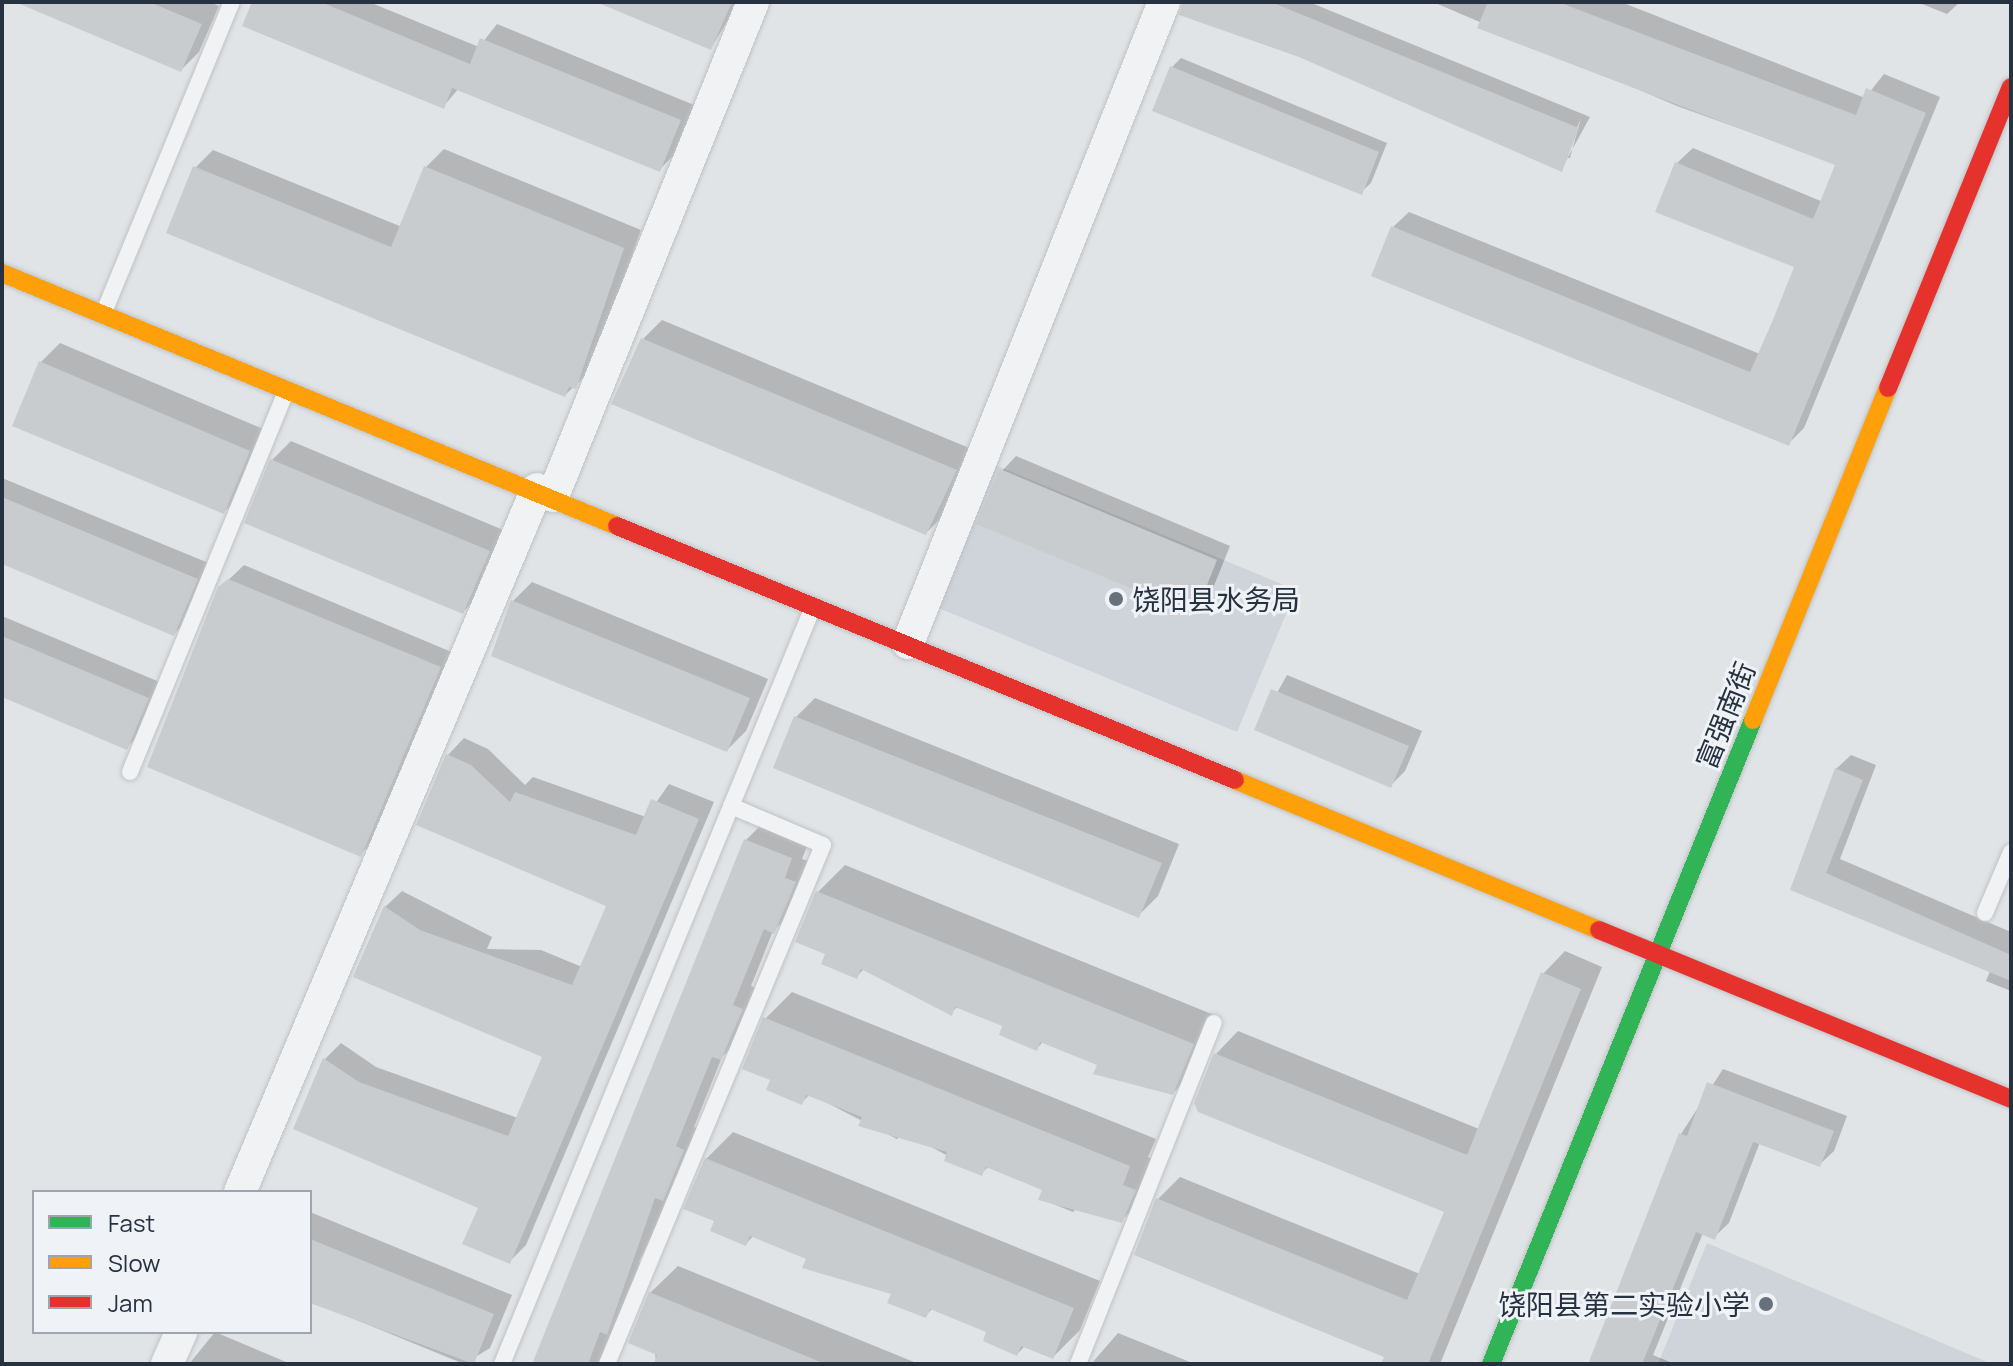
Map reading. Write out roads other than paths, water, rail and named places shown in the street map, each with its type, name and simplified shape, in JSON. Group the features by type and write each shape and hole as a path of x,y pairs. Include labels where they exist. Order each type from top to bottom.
{"street":[{"path":"241,1190 545,493 753,2"},
{"path":"908,643 1164,2"},
{"name":"富强南街","path":"1491,1364 2011,87"},
{"path":"2,273 288,387 2011,1099"},
{"path":"167,1364 180,1334"}],"lane":[{"path":"103,314 232,2"},
{"path":"130,772 288,387"},
{"path":"502,1364 814,604"},
{"path":"607,1364 823,845 731,806"},
{"path":"1985,913 2011,852"},
{"path":"1078,1364 1214,1023"}],"place":[{"name":"饶阳县水务局","path":"1116,599"},
{"name":"饶阳县第二实验小学","path":"1766,1304"}]}
